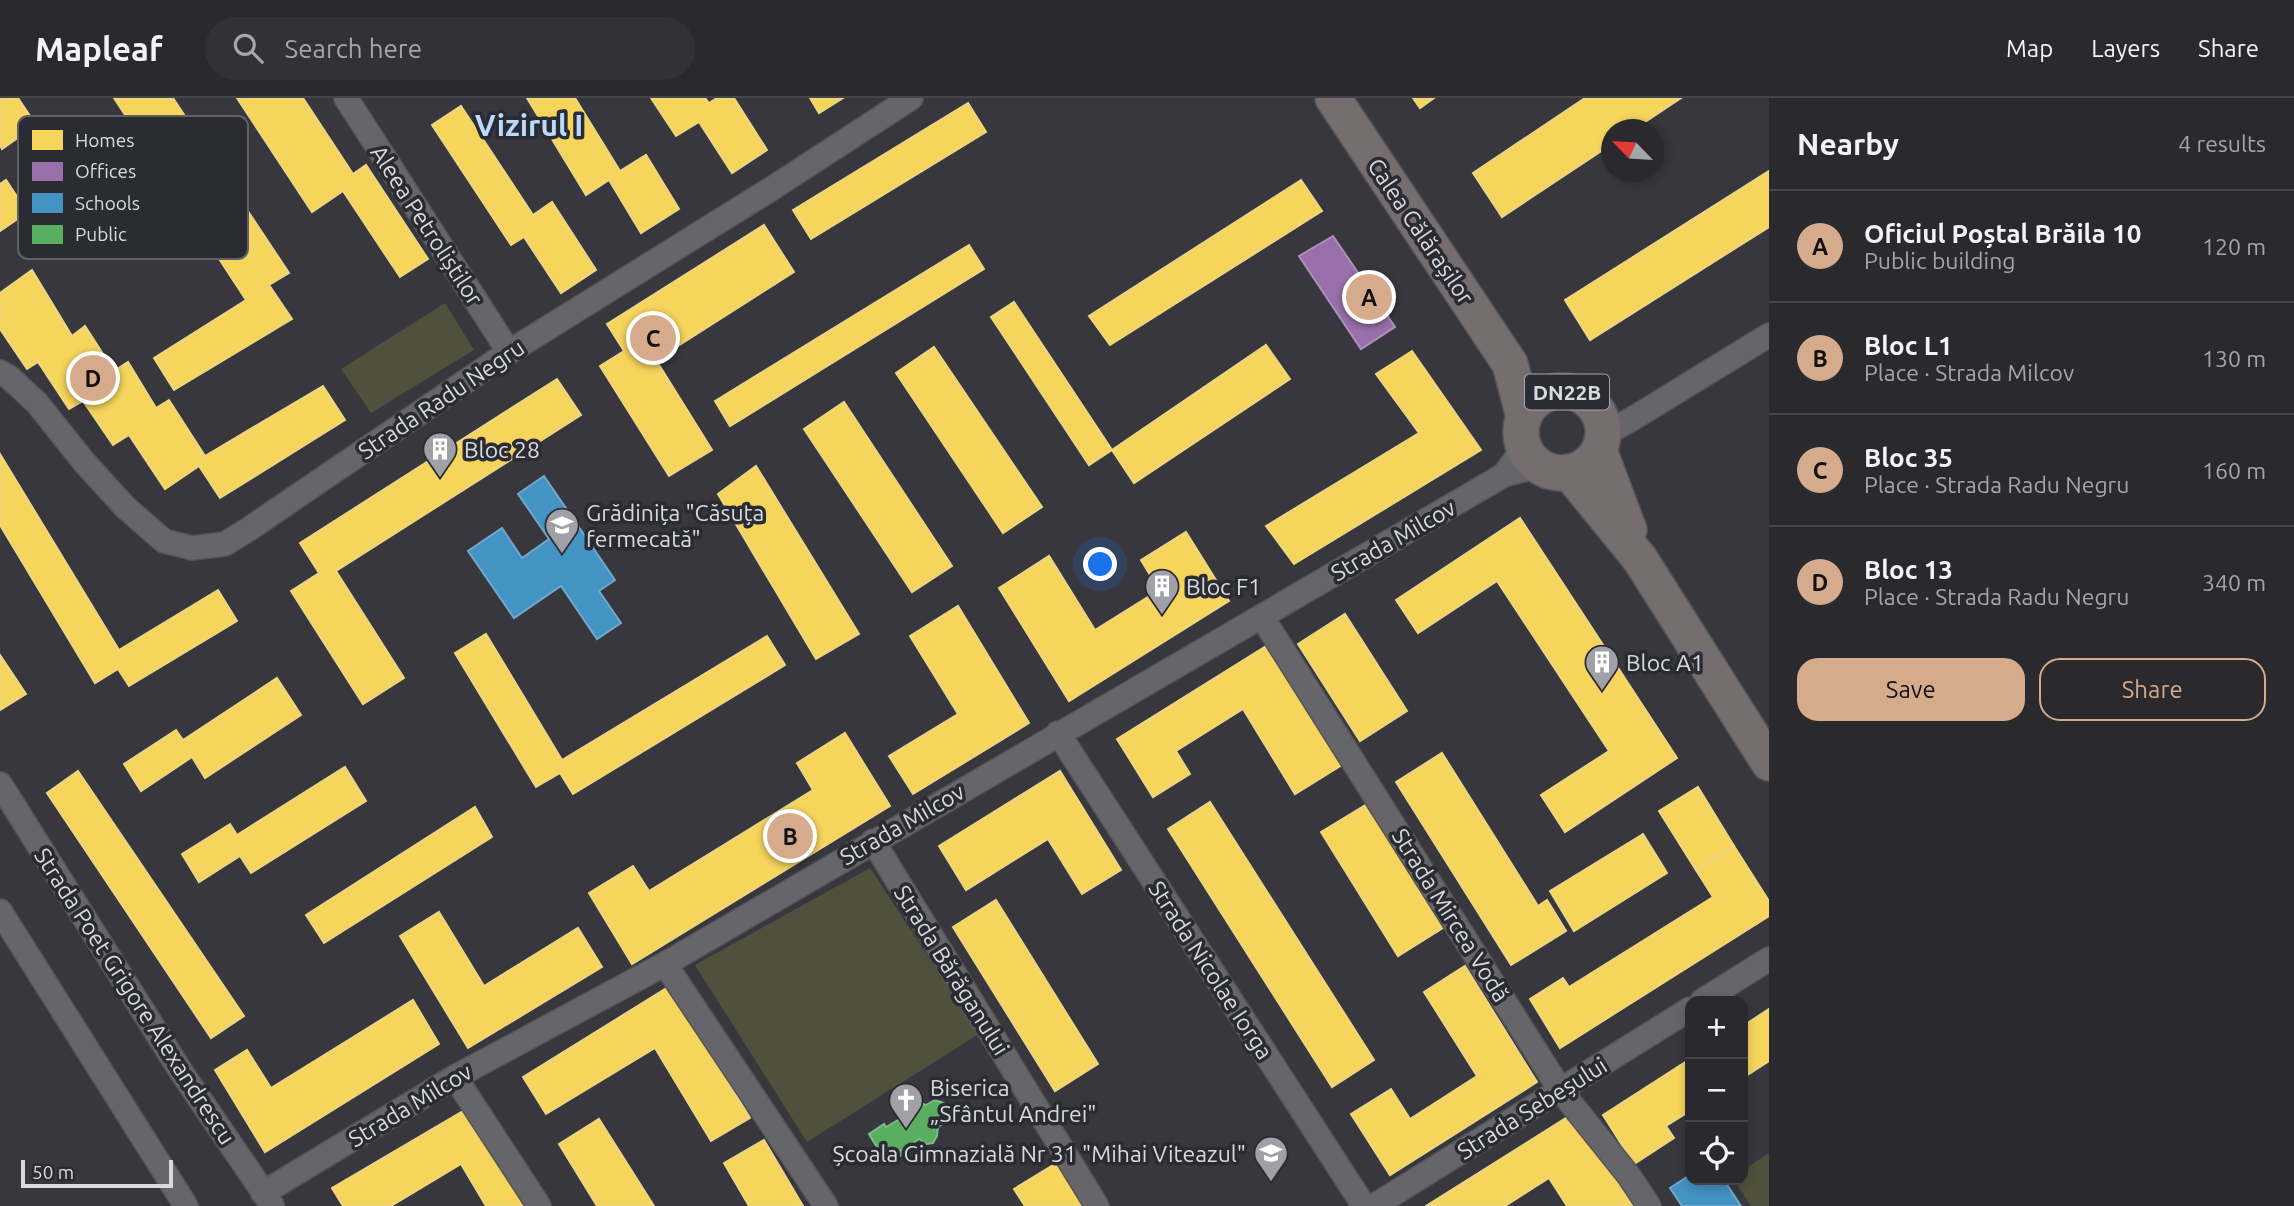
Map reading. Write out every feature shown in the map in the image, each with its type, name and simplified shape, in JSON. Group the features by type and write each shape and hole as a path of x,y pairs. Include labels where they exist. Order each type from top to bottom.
{"main road":[{"name":"Calea Călărașilor","path":"1334,98 1510,364 1539,450 1640,559 1769,763"},
{"name":"Calea Călărașilor","path":"1510,364 1560,391"},
{"name":"DN22B","path":"1539,450 1530,407 1538,398 1560,391 1582,396 1591,404 1602,424 1601,442"},
{"name":"Calea Călărașilor","path":"1601,442 1640,559"},
{"path":"1539,450 1581,468 1591,460 1601,442"}],"street":[{"name":"Aleea Petroliștilor","path":"346,98 509,352"},
{"name":"Strada Radu Negru","path":"0,372 37,403 84,462 125,507 164,541 191,548 225,544 509,352 771,189 911,98"},
{"path":"1601,442 1632,419 1769,334"},
{"name":"Strada Milcov","path":"268,1199 455,1077 665,964 1504,475 1539,450"},
{"name":"Strada Mircea Vodă","path":"1262,617 1561,1091 1629,1176 1648,1206"},
{"name":"Strada Nicolae Iorga","path":"1058,733 1364,1206"},
{"name":"Strada Poet Grigore Alexandrescu","path":"0,784 182,1073 268,1199"},
{"name":"Strada Bărăganului","path":"873,841 1097,1206"},
{"path":"0,911 186,1206"},
{"path":"1711,996 1769,959"},
{"path":"665,964 826,1206"},
{"name":"Strada Sebeșului","path":"1374,1206 1685,1012"},
{"path":"455,1077 539,1206"}],"green space":[{"path":"445,303 474,350 371,413 341,369"},
{"path":"870,868 979,1034 807,1142 695,965"},
{"path":"1769,1153 1769,1206 1751,1206 1737,1185 1748,1185 1748,1167"}],"building: Homes":[{"path":"0,98 18,98 30,116 18,116 18,138 2,149"},
{"path":"114,98 173,98 185,116 126,116"},
{"path":"237,98 303,98 353,174 366,165 428,259 400,277 343,191 312,212"},
{"path":"527,98 575,98 620,171 646,155 679,209 641,233 609,180 586,195"},
{"path":"651,98 705,98 709,103 717,98 734,98 767,150 732,173 699,122 676,136"},
{"path":"810,98 843,98 819,113"},
{"path":"1413,98 1434,98 1420,108"},
{"path":"1585,98 1681,98 1650,119 1601,119 1601,151 1502,217 1473,173"},
{"path":"968,103 986,132 811,239 793,210"},
{"path":"461,106 533,215 552,202 596,270 561,293 524,237 511,245 432,125"},
{"path":"1769,171 1769,227 1590,340 1565,300"},
{"path":"6,180 18,198 18,219 0,231 0,184"},
{"path":"1301,180 1322,211 1110,345 1089,316"},
{"path":"248,211 289,273 269,285 292,319 174,390 154,358 246,300 219,259 248,259"},
{"path":"764,225 794,272 656,360 712,450 669,476 600,366 624,351 607,324"},
{"path":"969,245 984,269 730,426 715,401"},
{"path":"32,270 72,336 85,326 114,371 128,362 156,408 169,400 205,456 323,386 345,420 220,498 199,466 165,489 129,435 113,445 83,401 69,409 38,362 27,369 0,329 0,293"},
{"path":"1014,302 1112,450 1089,465 991,317"},
{"path":"1266,345 1290,379 1134,483 1112,450"},
{"path":"934,347 1042,507 1003,533 896,373"},
{"path":"1412,351 1481,450 1294,564 1266,526 1419,433 1376,374"},
{"name":"Bloc 28","path":"557,379 581,415 336,571 404,678 363,704 291,591 319,573 300,543"},
{"path":"844,402 952,566 912,592 804,429"},
{"path":"0,454 119,650 218,590 237,621 129,686 118,669 95,683 0,525"},
{"path":"756,466 859,634 816,659 718,494"},
{"name":"Bloc A1","path":"1520,518 1677,758 1565,832 1541,795 1609,751 1497,581 1418,633 1396,600"},
{"name":"Bloc F1","path":"1186,532 1229,601 1069,701 999,588 1049,556 1095,630 1159,590 1141,560"},
{"path":"958,606 1029,723 913,794 889,756 958,714 910,636"},
{"path":"1345,614 1407,711 1360,741 1298,644"},
{"path":"486,634 562,760 767,636 785,665 573,794 560,773 536,787 455,653"},
{"path":"1268,645 1342,765 1295,794 1243,709 1176,751 1190,774 1153,797 1117,739"},
{"path":"0,655 26,694 0,710"},
{"path":"277,678 301,715 205,778 192,757 141,791 124,764 176,730 183,740"},
{"path":"845,733 890,806 632,964 589,893 633,866 649,891 813,790 797,763"},
{"path":"1442,753 1538,906 1547,900 1566,931 1511,965 1396,782"},
{"path":"345,767 366,801 251,873 240,856 199,882 182,854 230,824 237,835"},
{"path":"78,771 244,1016 211,1038 47,793"},
{"path":"1060,771 1121,870 1082,894 1048,839 966,890 939,846"},
{"path":"1698,787 1734,846 1696,870 1659,811"},
{"path":"1210,802 1374,1060 1332,1087 1168,829"},
{"path":"1367,804 1443,928 1398,956 1321,832"},
{"path":"475,807 492,837 324,943 306,915"},
{"path":"1643,834 1667,873 1574,931 1550,891"},
{"path":"1734,846 1769,901 1769,916 1560,1048 1530,999 1563,978 1569,987 1713,897 1696,870"},
{"path":"996,900 1098,1064 1055,1091 953,927"},
{"path":"439,912 484,986 578,928 602,967 468,1048 400,936"},
{"path":"1465,966 1537,1082 1390,1175 1351,1114 1391,1089 1410,1119 1477,1076 1424,992"},
{"path":"670,986 750,1118 711,1141 655,1048 546,1114 523,1077"},
{"path":"413,1000 439,1044 265,1152 215,1070 247,1050 271,1088"},
{"path":"1769,1009 1769,1061 1748,1075 1748,1059 1748,1023"},
{"path":"1685,1062 1685,1114 1666,1126 1674,1138 1634,1164 1603,1115"},
{"path":"468,1108 525,1206 486,1206 461,1164 391,1206 343,1206 332,1188"},
{"path":"1574,1113 1633,1206 1567,1206 1549,1178 1505,1206 1426,1206"},
{"path":"599,1119 654,1206 597,1206 559,1144"},
{"path":"764,1140 803,1206 749,1206 724,1163"},
{"path":"1060,1161 1087,1206 1025,1206 1014,1189"}],"building: Offices":[{"path":"1333,236 1395,327 1361,349 1299,256"}],"building: Schools":[{"name":"Grădinița \"Căsuța fermecată\"","path":"544,476 615,580 599,591 621,623 597,639 561,586 514,618 468,551 502,528 522,558 549,539 518,494"},
{"path":"1685,1178 1685,1185 1727,1185 1741,1206 1682,1206 1670,1188"}],"building: Public":[{"name":"Biserica „Sfântul Andrei\"","path":"935,1100 944,1103 949,1111 947,1121 938,1127 933,1143 926,1144 919,1139 887,1164 869,1134 884,1124 886,1127 905,1116 905,1108 909,1102 926,1105"}],"place":[{"name":"Oficiul Poștal Brăila 10","path":"1369,297"},
{"name":"Bloc 35","path":"653,338"},
{"name":"Bloc 13","path":"93,378"},
{"name":"Bloc 28","path":"440,479"},
{"name":"Grădinița \"Căsuța fermecată\"","path":"562,555"},
{"name":"Bloc F1","path":"1162,616"},
{"name":"Bloc A1","path":"1602,692"},
{"name":"Bloc L1","path":"790,836"},
{"name":"Biserica „Sfântul Andrei\"","path":"906,1130"},
{"name":"Școala Gimnazială Nr 31 \"Mihai Viteazul\"","path":"1271,1183"}],"district":[{"name":"Vizirul I","path":"529,125"}]}
